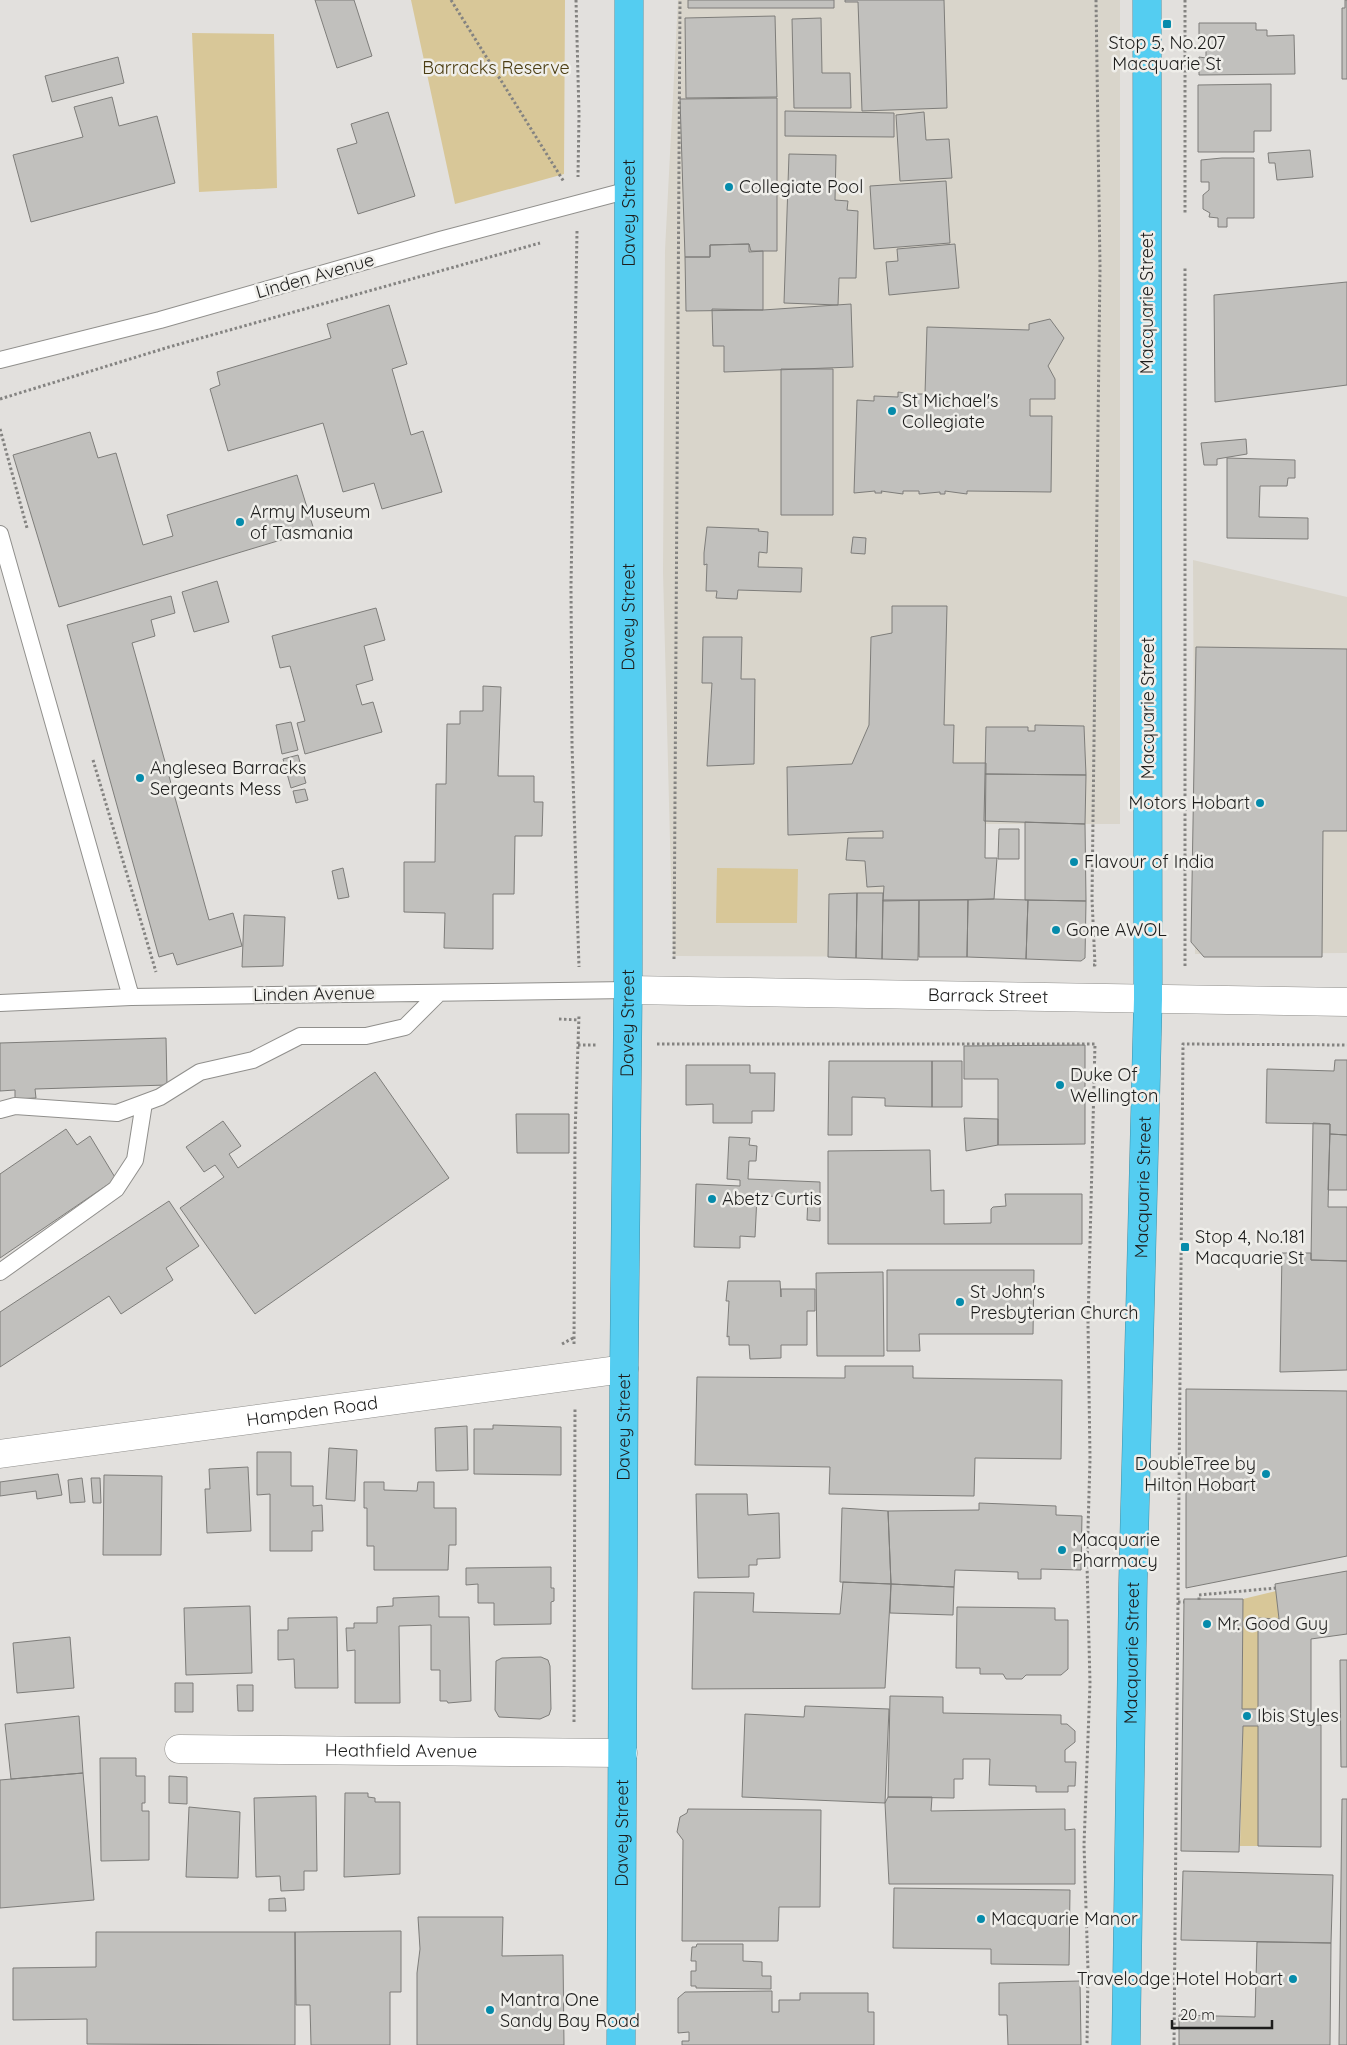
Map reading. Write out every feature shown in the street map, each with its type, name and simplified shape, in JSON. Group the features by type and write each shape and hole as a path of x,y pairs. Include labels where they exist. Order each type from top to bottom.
{"highway":[{"name":"Davey Street","path":"622,2045 624,1369 628,1044 630,0"},
{"name":"Macquarie Street","path":"1126,2045 1133,1581 1148,999 1147,0"}],"street":[{"name":"Barrack Street","path":"628,990 1347,1002"},
{"name":"Hampden Road","path":"0,1454 624,1369"},
{"name":"Heathfield Avenue","path":"179,1749 624,1753"}],"lane":[{"name":"Linden Avenue","path":"0,360 160,320 629,190"},
{"path":"0,534 131,998"},
{"name":"Linden Avenue","path":"0,1003 163,997 628,990"},
{"path":"0,1110 15,1106 117,1113 160,1097 200,1072 253,1060 300,1036 366,1036 405,1027 439,993"},
{"path":"0,1272 116,1189 135,1160 144,1103"}],"path":[{"path":"451,0 577,204"},
{"path":"574,1753 574,1376 580,991 572,745 571,586 579,114 576,0"},
{"path":"673,991 680,0"},
{"path":"1094,965 1092,889 1100,268 1096,0"},
{"path":"1185,0 1186,214"},
{"path":"568,235 577,232"},
{"path":"0,399 169,347 548,240"},
{"path":"1185,268 1185,966"},
{"path":"0,429 29,535"},
{"path":"91,754 163,997"},
{"path":"578,1045 1095,1044 1088,1322 1090,1459 1087,1564 1090,1684 1084,1845 1088,1971 1087,2045"},
{"path":"1174,2045 1182,1044 1347,1045"},
{"path":"1198,1600 1199,1595 1276,1588"},
{"path":"1178,1602 1184,1602"}],"shaded area":[{"name":"St Michael's Collegiate","path":"678,0 1120,0 1120,824 985,824 972,869 968,900 967,957 673,956 663,572 665,250"},
{"path":"1193,560 1347,597 1347,953 1195,954"}],"green space":[{"name":"Barracks Reserve","path":"411,0 565,0 564,174 455,204"},
{"path":"192,33 274,34 277,188 199,192"},
{"path":"717,868 798,869 797,923 716,923"},
{"path":"1276,1591 1279,1619 1259,1618 1258,1709 1242,1709 1243,1599"},
{"path":"1243,1726 1258,1726 1258,1846 1240,1846"}],"building":[{"path":"315,0 354,0 372,56 337,68"},
{"path":"688,0 834,0 834,8 688,8"},
{"path":"845,0 944,0 947,108 862,111 858,2 845,2"},
{"path":"1345,0 1347,0 1347,79 1342,79 1342,8 1345,8"},
{"path":"775,16 777,97 686,98 685,18"},
{"path":"821,18 822,73 850,73 851,108 794,108 792,19"},
{"path":"1199,23 1256,23 1256,30 1267,30 1267,36 1294,35 1295,74 1199,75 1199,57 1206,58 1206,40 1199,40"},
{"path":"118,57 124,83 52,102 45,76"},
{"path":"1271,84 1271,131 1254,131 1254,152 1198,152 1198,85"},
{"path":"112,97 119,126 157,116 175,183 31,222 13,155 83,137 74,107"},
{"path":"777,98 777,251 751,251 749,244 710,245 710,257 685,257 680,99"},
{"path":"785,111 894,113 894,137 785,136"},
{"path":"388,112 415,196 358,214 337,149 357,143 351,124"},
{"path":"924,112 926,140 949,139 952,178 900,181 896,115"},
{"path":"1310,150 1313,177 1277,180 1275,163 1269,163 1268,153"},
{"path":"789,154 836,155 835,200 848,201 847,210 858,211 856,278 839,278 838,305 784,303"},
{"path":"1254,158 1254,218 1227,218 1227,227 1218,227 1218,218 1209,217 1210,213 1203,209 1203,195 1209,190 1209,182 1201,182 1201,160"},
{"path":"946,181 950,243 874,249 870,186"},
{"path":"749,244 749,252 763,251 763,310 686,311 685,257 710,257 710,245"},
{"path":"955,244 959,288 889,295 886,262 898,261 897,249"},
{"path":"1347,282 1347,385 1215,402 1214,295"},
{"path":"851,304 853,367 724,372 724,346 713,346 712,309 763,310"},
{"path":"389,305 407,364 392,369 411,435 423,431 442,492 382,509 374,483 343,492 323,423 228,451 210,389 220,385 217,372 331,338 327,324"},
{"path":"1050,319 1064,338 1048,366 1055,379 1055,399 1030,399 1030,416 1052,416 1051,492 967,491 967,494 945,491 945,494 940,494 940,492 919,494 919,491 903,491 903,494 881,491 882,493 875,493 875,491 854,493 857,400 874,401 874,396 898,397 898,392 905,393 905,400 916,400 917,394 925,394 927,327 1029,330 1029,324"},
{"path":"781,369 833,369 833,515 781,515"},
{"name":"Army Museum of Tasmania","path":"90,432 98,458 116,453 143,545 173,536 167,515 297,475 314,530 59,607 13,455"},
{"path":"1246,439 1247,454 1217,459 1217,465 1204,465 1201,443"},
{"path":"1227,458 1295,460 1295,478 1288,478 1287,486 1260,486 1259,517 1308,518 1308,539 1227,538"},
{"path":"707,527 759,529 758,531 768,532 767,553 759,552 758,567 802,568 801,592 738,590 737,599 716,598 717,591 706,591 707,564 704,565 704,553"},
{"path":"853,537 866,538 865,554 851,553"},
{"path":"217,581 229,622 194,632 182,592"},
{"name":"Anglesea Barracks Sergeants Mess","path":"171,596 175,613 151,620 155,636 132,643 209,920 233,913 242,946 177,965 173,953 159,957 67,625"},
{"path":"892,606 947,606 944,725 954,725 953,763 986,763 985,858 997,858 994,899 883,901 884,886 867,887 865,861 846,860 848,838 883,838 883,831 788,835 787,767 852,764 869,725 871,637 892,633"},
{"path":"376,608 385,640 364,646 373,680 356,685 362,705 373,702 382,732 305,754 297,723 305,721 290,666 280,668 272,636"},
{"path":"703,637 742,637 741,679 755,679 754,764 707,766 712,683 702,683"},
{"path":"1196,647 1347,649 1347,831 1323,831 1322,957 1204,957 1191,942"},
{"path":"483,686 501,687 498,776 534,776 534,802 543,802 542,836 515,836 514,894 493,894 493,949 444,948 445,913 404,912 404,862 435,862 436,784 446,784 447,724 460,724 460,711 483,711"},
{"path":"291,722 298,750 282,754 276,725"},
{"path":"1035,725 1084,726 1086,775 985,774 986,727 1028,727 1028,731 1035,731"},
{"path":"298,755 306,783 291,788 283,759"},
{"path":"985,774 1086,775 1085,824 984,821"},
{"path":"305,789 308,800 296,803 293,791"},
{"path":"1025,822 1085,824 1086,901 1025,900"},
{"path":"999,829 1019,829 1019,859 998,859"},
{"path":"343,868 349,897 338,899 332,871"},
{"path":"857,893 883,893 882,959 856,958"},
{"path":"857,893 856,958 828,957 829,894"},
{"path":"883,900 919,900 918,960 882,959"},
{"path":"919,900 968,900 967,957 919,957"},
{"path":"968,900 1028,900 1026,959 967,957"},
{"name":"Gone AWOL","path":"1028,900 1086,901 1085,958 1081,961 1026,959"},
{"path":"244,915 285,917 283,966 242,967"},
{"path":"166,1038 167,1085 35,1089 36,1098 15,1099 15,1090 0,1091 0,1043"},
{"path":"1085,1045 1085,1144 998,1145 998,1079 964,1079 964,1046"},
{"path":"1335,1060 1347,1060 1347,1135 1330,1134 1330,1124 1266,1123 1267,1069 1334,1071"},
{"path":"829,1061 932,1061 932,1107 885,1106 885,1098 852,1097 852,1135 828,1135"},
{"path":"932,1061 962,1061 962,1107 932,1107"},
{"path":"686,1065 750,1065 750,1073 775,1073 774,1111 752,1111 752,1123 713,1123 713,1104 686,1105"},
{"path":"375,1072 449,1178 255,1314 180,1208 224,1177 215,1165 204,1172 186,1147 223,1121 241,1146 229,1154 238,1168"},
{"path":"516,1114 569,1114 569,1153 517,1153"},
{"path":"964,1118 998,1119 998,1145 966,1151"},
{"path":"1313,1123 1330,1124 1328,1207 1347,1207 1347,1261 1311,1260"},
{"path":"66,1129 77,1145 90,1136 116,1179 0,1258 0,1174"},
{"path":"1330,1134 1347,1135 1347,1190 1328,1190"},
{"path":"729,1137 750,1138 749,1145 757,1146 756,1161 749,1161 748,1179 820,1182 820,1221 807,1220 808,1197 757,1196 755,1237 740,1236 740,1248 694,1247 696,1184 740,1186 740,1180 727,1179"},
{"path":"930,1150 931,1191 944,1190 944,1224 991,1223 991,1209 993,1207 1006,1206 1005,1194 1082,1194 1082,1244 828,1244 828,1151"},
{"path":"169,1201 199,1246 166,1268 173,1280 121,1314 109,1296 0,1367 0,1312"},
{"path":"1282,1253 1311,1253 1311,1260 1347,1261 1347,1370 1280,1372"},
{"name":"St John's Presbyterian Church","path":"887,1270 1034,1270 1033,1334 919,1334 920,1351 887,1351"},
{"path":"883,1272 884,1356 817,1356 816,1273"},
{"path":"728,1281 780,1281 781,1297 781,1289 815,1289 815,1311 807,1311 807,1345 781,1345 781,1358 750,1359 749,1345 729,1345 729,1336 727,1337 729,1301 726,1301"},
{"path":"845,1366 913,1366 913,1378 1062,1380 1061,1459 975,1458 974,1496 829,1494 830,1467 695,1465 697,1377 845,1378"},
{"name":"DoubleTree by Hilton Hobart","path":"1186,1389 1347,1391 1347,1556 1186,1588"},
{"path":"493,1425 561,1427 561,1475 474,1474 474,1429 493,1429"},
{"path":"467,1426 468,1470 436,1471 435,1428"},
{"path":"329,1448 357,1450 355,1501 326,1499"},
{"path":"257,1452 291,1452 291,1486 313,1486 313,1506 322,1505 323,1531 312,1531 312,1551 270,1551 270,1494 257,1495"},
{"path":"248,1467 251,1531 207,1533 205,1489 210,1489 209,1469"},
{"path":"58,1474 62,1495 37,1499 36,1491 0,1496 0,1482"},
{"path":"104,1475 162,1476 161,1555 103,1555"},
{"path":"82,1478 85,1502 70,1503 68,1480"},
{"path":"91,1478 100,1478 101,1503 93,1503"},
{"path":"364,1482 384,1482 384,1490 417,1491 418,1482 434,1482 434,1508 456,1508 456,1545 449,1545 448,1570 374,1570 374,1546 367,1546 367,1508 364,1508"},
{"path":"696,1494 747,1494 748,1515 779,1513 780,1558 757,1559 757,1565 749,1565 749,1577 698,1578"},
{"path":"979,1503 1056,1506 1056,1515 1082,1516 1081,1570 1041,1569 1041,1579 1018,1579 1018,1572 955,1570 954,1587 891,1584 888,1511 979,1510"},
{"path":"842,1508 888,1511 891,1584 840,1582"},
{"path":"551,1567 551,1588 554,1588 554,1601 551,1602 551,1624 494,1625 494,1603 478,1603 478,1584 466,1585 466,1568"},
{"name":"Ibis Styles","path":"1347,1571 1347,1634 1311,1639 1311,1725 1321,1725 1321,1847 1258,1846 1258,1726 1243,1726 1239,1852 1181,1851 1184,1599 1243,1599 1242,1709 1258,1709 1258,1618 1279,1619 1275,1584"},
{"path":"843,1582 891,1584 885,1688 692,1689 694,1592 754,1593 753,1612 840,1614"},
{"path":"891,1584 954,1587 953,1615 890,1613"},
{"path":"439,1596 439,1617 469,1617 471,1701 448,1703 447,1701 440,1701 440,1670 431,1670 431,1625 399,1626 400,1703 355,1703 355,1650 347,1651 346,1628 354,1628 354,1623 377,1623 377,1607 393,1606 393,1598"},
{"path":"250,1606 252,1673 186,1675 184,1608"},
{"path":"957,1607 1055,1608 1055,1620 1068,1620 1068,1669 1061,1675 1026,1675 1022,1679 1006,1679 1003,1674 980,1674 980,1668 956,1668"},
{"path":"337,1617 338,1688 295,1688 294,1659 278,1660 278,1630 288,1630 288,1618"},
{"path":"70,1637 74,1688 17,1693 13,1643"},
{"path":"541,1657 548,1660 550,1666 551,1709 549,1715 540,1719 499,1717 495,1710 496,1661 502,1658"},
{"path":"1340,1660 1347,1660 1347,1767 1341,1767"},
{"path":"175,1683 193,1683 193,1712 175,1712"},
{"path":"237,1685 253,1685 253,1711 238,1711"},
{"path":"890,1696 943,1697 943,1713 1061,1715 1061,1724 1067,1724 1075,1731 1075,1742 1065,1750 1065,1762 1076,1762 1075,1786 1068,1786 1068,1792 1036,1792 1036,1786 989,1785 990,1759 963,1759 963,1779 954,1779 954,1798 888,1797"},
{"path":"805,1706 889,1709 885,1803 742,1797 745,1714 804,1717"},
{"path":"79,1716 83,1773 11,1779 5,1724"},
{"path":"100,1758 136,1758 136,1776 145,1776 145,1803 142,1803 142,1811 149,1811 149,1860 101,1861"},
{"path":"83,1773 94,1900 0,1908 0,1780"},
{"path":"169,1776 187,1777 187,1804 169,1803"},
{"path":"345,1793 368,1793 368,1797 375,1798 375,1802 400,1802 400,1874 344,1877"},
{"path":"316,1796 317,1871 304,1871 304,1890 281,1891 280,1876 256,1877 254,1798"},
{"path":"888,1797 932,1797 931,1811 1065,1809 1065,1830 1075,1829 1075,1884 889,1884 885,1803"},
{"path":"1342,1799 1347,1799 1347,2045 1339,2045"},
{"path":"189,1807 240,1812 238,1878 186,1877"},
{"path":"688,1809 821,1810 820,1907 779,1907 778,1941 682,1941 683,1840 677,1832 680,1817 687,1813"},
{"path":"1183,1871 1333,1875 1331,1943 1181,1940"},
{"name":"Macquarie Manor","path":"894,1888 1070,1890 1069,1965 991,1964 991,1949 893,1948"},
{"path":"285,1898 286,1911 269,1911 269,1899"},
{"name":"Mantra One Sandy Bay Road","path":"418,1917 503,1917 502,1956 563,1955 564,2045 417,2045 417,1973 420,1949"},
{"path":"401,1931 401,1992 390,1992 390,2045 311,2045 310,2005 296,2005 295,1932"},
{"path":"96,1932 295,1932 295,2045 87,2044 87,2019 13,2020 13,1968 96,1967"},
{"name":"Travelodge Hotel Hobart","path":"1257,1942 1331,1943 1330,2045 1179,2045 1179,2015 1255,2017"},
{"path":"697,1944 743,1944 743,1961 762,1962 762,1976 771,1976 771,1989 696,1988 696,1986 691,1986 691,1971 696,1971 696,1961 691,1961 692,1947 696,1947"},
{"path":"1080,1981 1081,2045 1008,2045 1007,2015 999,2015 999,1983"},
{"path":"772,1991 772,2012 779,2012 779,2000 800,2000 800,1993 868,1993 868,2012 874,2012 874,2045 682,2045 682,2041 689,2041 689,2032 678,2033 678,1998 685,1992"}],"place":[{"name":"Stop 5, No.207 Macquarie St","path":"1167,24"},
{"name":"Collegiate Pool","path":"729,187"},
{"name":"St Michael's Collegiate","path":"892,411"},
{"name":"Army Museum of Tasmania","path":"240,522"},
{"name":"Anglesea Barracks Sergeants Mess","path":"140,778"},
{"name":"Motors Hobart","path":"1260,803"},
{"name":"Flavour of India","path":"1074,862"},
{"name":"Gone AWOL","path":"1056,930"},
{"name":"Duke Of Wellington","path":"1060,1085"},
{"name":"Abetz Curtis","path":"712,1199"},
{"name":"Stop 4, No.181 Macquarie St","path":"1185,1247"},
{"name":"St John's Presbyterian Church","path":"960,1302"},
{"name":"DoubleTree by Hilton Hobart","path":"1266,1474"},
{"name":"Macquarie Pharmacy","path":"1062,1550"},
{"name":"Mr. Good Guy","path":"1207,1624"},
{"name":"Ibis Styles","path":"1247,1716"},
{"name":"Macquarie Manor","path":"981,1919"},
{"name":"Travelodge Hotel Hobart","path":"1293,1979"},
{"name":"Mantra One Sandy Bay Road","path":"490,2010"}]}
